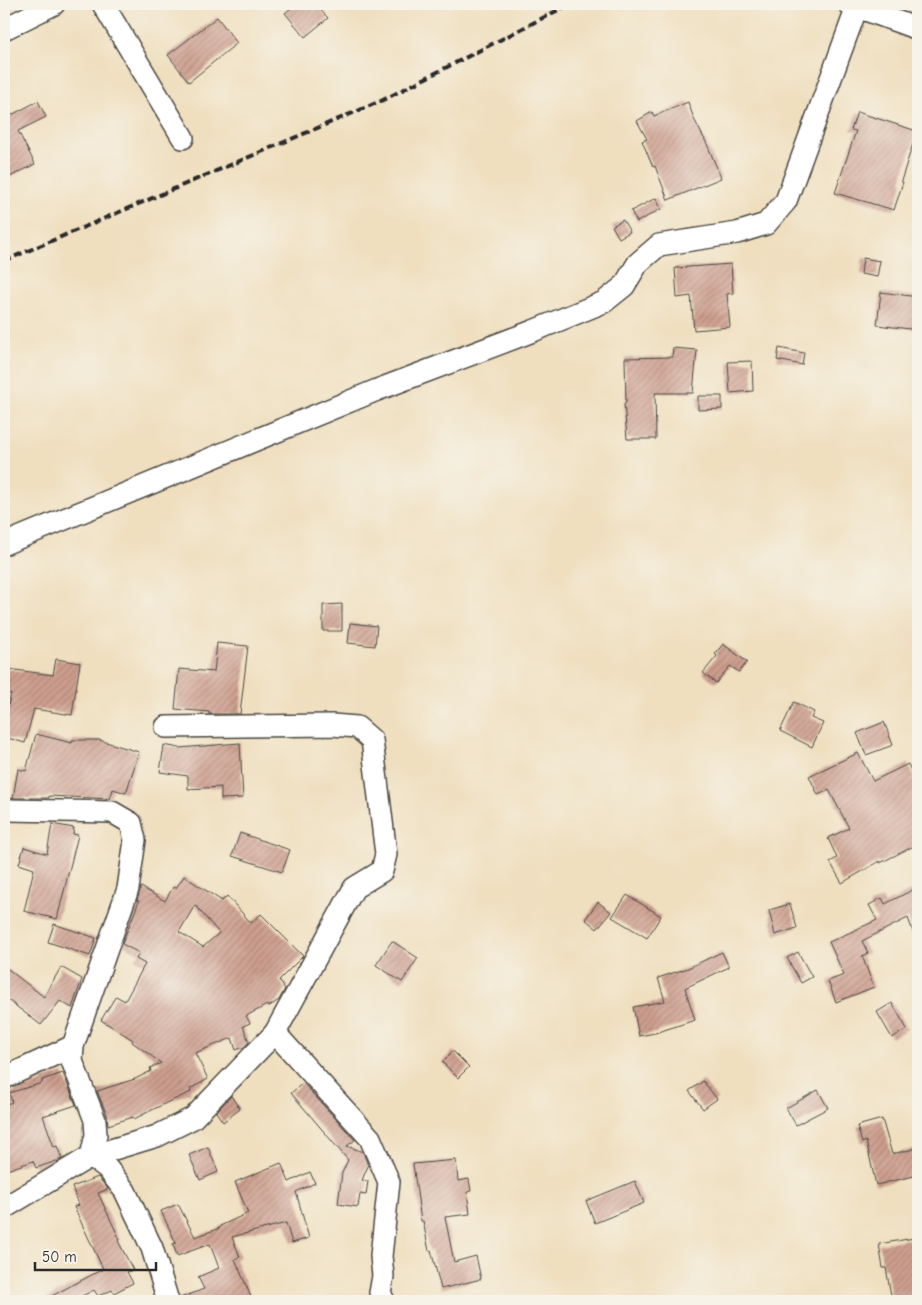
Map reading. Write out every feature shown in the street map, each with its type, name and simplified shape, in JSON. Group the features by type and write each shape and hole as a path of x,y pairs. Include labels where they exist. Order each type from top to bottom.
{"street":[{"path":"4,29 54,4"},
{"path":"102,4 183,138"},
{"path":"4,544 377,390 534,331 604,302 624,286 638,263 659,245 737,233 766,224 786,201 853,5 918,29"},
{"path":"4,1208 91,1156 157,1136 193,1118 275,1033 354,888 382,871 386,854 372,740 357,727 166,727"},
{"path":"8,810 112,812 131,822 135,840 128,889 73,1046 72,1061 95,1120 96,1135 91,1156"},
{"path":"275,1033 370,1138 389,1182 380,1256 383,1276 380,1293 384,1301"},
{"path":"4,1078 73,1046"},
{"path":"91,1156 107,1168 125,1191 152,1248 168,1301"}],"building":[{"path":"296,4 315,4 328,18 305,37 285,13"},
{"path":"217,17 237,43 189,82 168,55"},
{"path":"38,101 46,117 18,131 35,164 4,180 4,119"},
{"path":"688,102 721,178 668,200 655,166 653,167 642,141 647,139 637,121 652,112 654,116"},
{"path":"857,112 917,131 894,210 835,193 856,131 851,130"},
{"path":"656,198 661,209 637,222 631,211"},
{"path":"623,220 630,232 619,238 612,226"},
{"path":"863,258 880,261 877,277 861,274"},
{"path":"731,264 733,293 727,294 730,327 694,330 691,296 677,298 675,268"},
{"path":"881,292 918,297 918,330 877,325"},
{"path":"673,348 697,350 693,393 655,393 656,439 627,439 624,403 626,403 625,358 672,357"},
{"path":"779,348 804,353 802,365 777,360"},
{"path":"752,361 753,391 730,393 728,362"},
{"path":"698,396 722,396 722,409 698,410"},
{"path":"342,604 342,631 323,631 323,605"},
{"path":"350,623 377,626 375,646 348,643"},
{"path":"217,643 248,646 240,714 209,714 209,712 175,709 179,669 214,672"},
{"path":"723,644 747,662 739,672 730,666 716,683 703,673 717,656 715,654"},
{"path":"56,659 80,663 72,715 34,709 25,743 4,737 4,721 11,694 4,693 8,669 53,675"},
{"path":"794,702 814,712 811,718 823,723 812,747 780,731"},
{"path":"884,722 893,745 866,755 857,733"},
{"path":"36,734 72,743 72,740 99,740 139,752 126,793 113,789 110,799 49,796 49,798 13,798 18,769 26,771"},
{"path":"240,743 243,798 221,799 221,787 188,789 188,776 160,772 164,745 179,748"},
{"path":"858,753 873,781 908,764 918,785 918,844 880,863 880,861 842,883 830,862 837,858 828,838 849,828 829,790 818,795 809,776"},
{"path":"52,824 74,828 73,834 78,835 57,919 24,911 34,869 19,864 24,847 47,854"},
{"path":"240,833 290,850 282,872 232,856"},
{"path":"184,876 222,901 227,896 251,923 261,914 303,956 279,980 285,989 279,1000 246,1016 250,1023 243,1026 249,1042 244,1047 236,1050 232,1038 195,1053 208,1079 190,1089 191,1092 134,1119 133,1117 108,1125 107,1115 97,1091 135,1079 151,1071 150,1068 161,1063 132,1042 133,1040 101,1020 116,996 125,1001 145,964 136,959 139,953 122,944 139,901 137,900 141,887 165,901 173,887 176,888","holes":["195,905 219,933 203,947 179,932"]},
{"path":"918,887 918,940 916,940 908,918 862,941 868,953 862,956 874,987 836,1002 828,981 844,975 829,942 877,920 869,905 882,898 885,904"},
{"path":"627,895 661,916 647,938 612,917"},
{"path":"598,902 611,912 597,929 585,919"},
{"path":"790,904 797,928 775,935 769,910"},
{"path":"54,924 96,938 90,956 48,942"},
{"path":"392,941 418,958 402,982 376,965"},
{"path":"722,952 729,967 685,988 695,1020 655,1033 639,1036 633,1007 665,1001 658,978 688,968"},
{"path":"798,952 812,977 801,983 787,958"},
{"path":"4,966 44,997 61,967 82,979 72,1008 60,1001 41,1025 4,997"},
{"path":"892,1003 907,1029 892,1038 877,1012"},
{"path":"453,1051 469,1067 458,1078 442,1062"},
{"path":"63,1073 76,1105 43,1116 54,1147 57,1146 62,1159 36,1168 33,1161 4,1171 4,1105 12,1102 9,1093 42,1083 42,1080"},
{"path":"703,1081 717,1099 703,1109 689,1091"},
{"path":"303,1083 355,1140 347,1146 363,1152 368,1166 362,1180 368,1181 366,1195 360,1194 358,1207 338,1204 342,1173 348,1160 291,1093"},
{"path":"818,1090 828,1108 796,1125 786,1108"},
{"path":"231,1096 240,1109 223,1122 216,1112"},
{"path":"882,1119 892,1154 918,1148 918,1175 876,1185 866,1141 862,1143 857,1126"},
{"path":"208,1147 218,1172 200,1180 189,1155"},
{"path":"456,1160 458,1181 469,1179 471,1191 467,1192 470,1214 445,1217 454,1262 476,1256 481,1279 441,1289 431,1250 429,1251 423,1221 421,1221 413,1164"},
{"path":"281,1163 289,1182 310,1172 315,1183 296,1192 309,1238 292,1243 286,1223 232,1237 240,1257 235,1259 251,1297 241,1301 180,1301 180,1298 204,1289 198,1277 219,1268 210,1244 177,1256 173,1244 176,1243 161,1211 178,1204 195,1237 220,1228 220,1226 248,1213 235,1182"},
{"path":"98,1177 108,1189 98,1193 120,1240 118,1241 133,1270 127,1272 133,1283 114,1293 112,1290 98,1296 94,1290 72,1301 42,1301 103,1269 74,1207 79,1205 72,1187"},
{"path":"635,1181 644,1203 595,1223 586,1201"},
{"path":"914,1238 918,1261 918,1301 892,1301 879,1244"}],"railway":[{"path":"4,261 381,101 570,4"}]}
